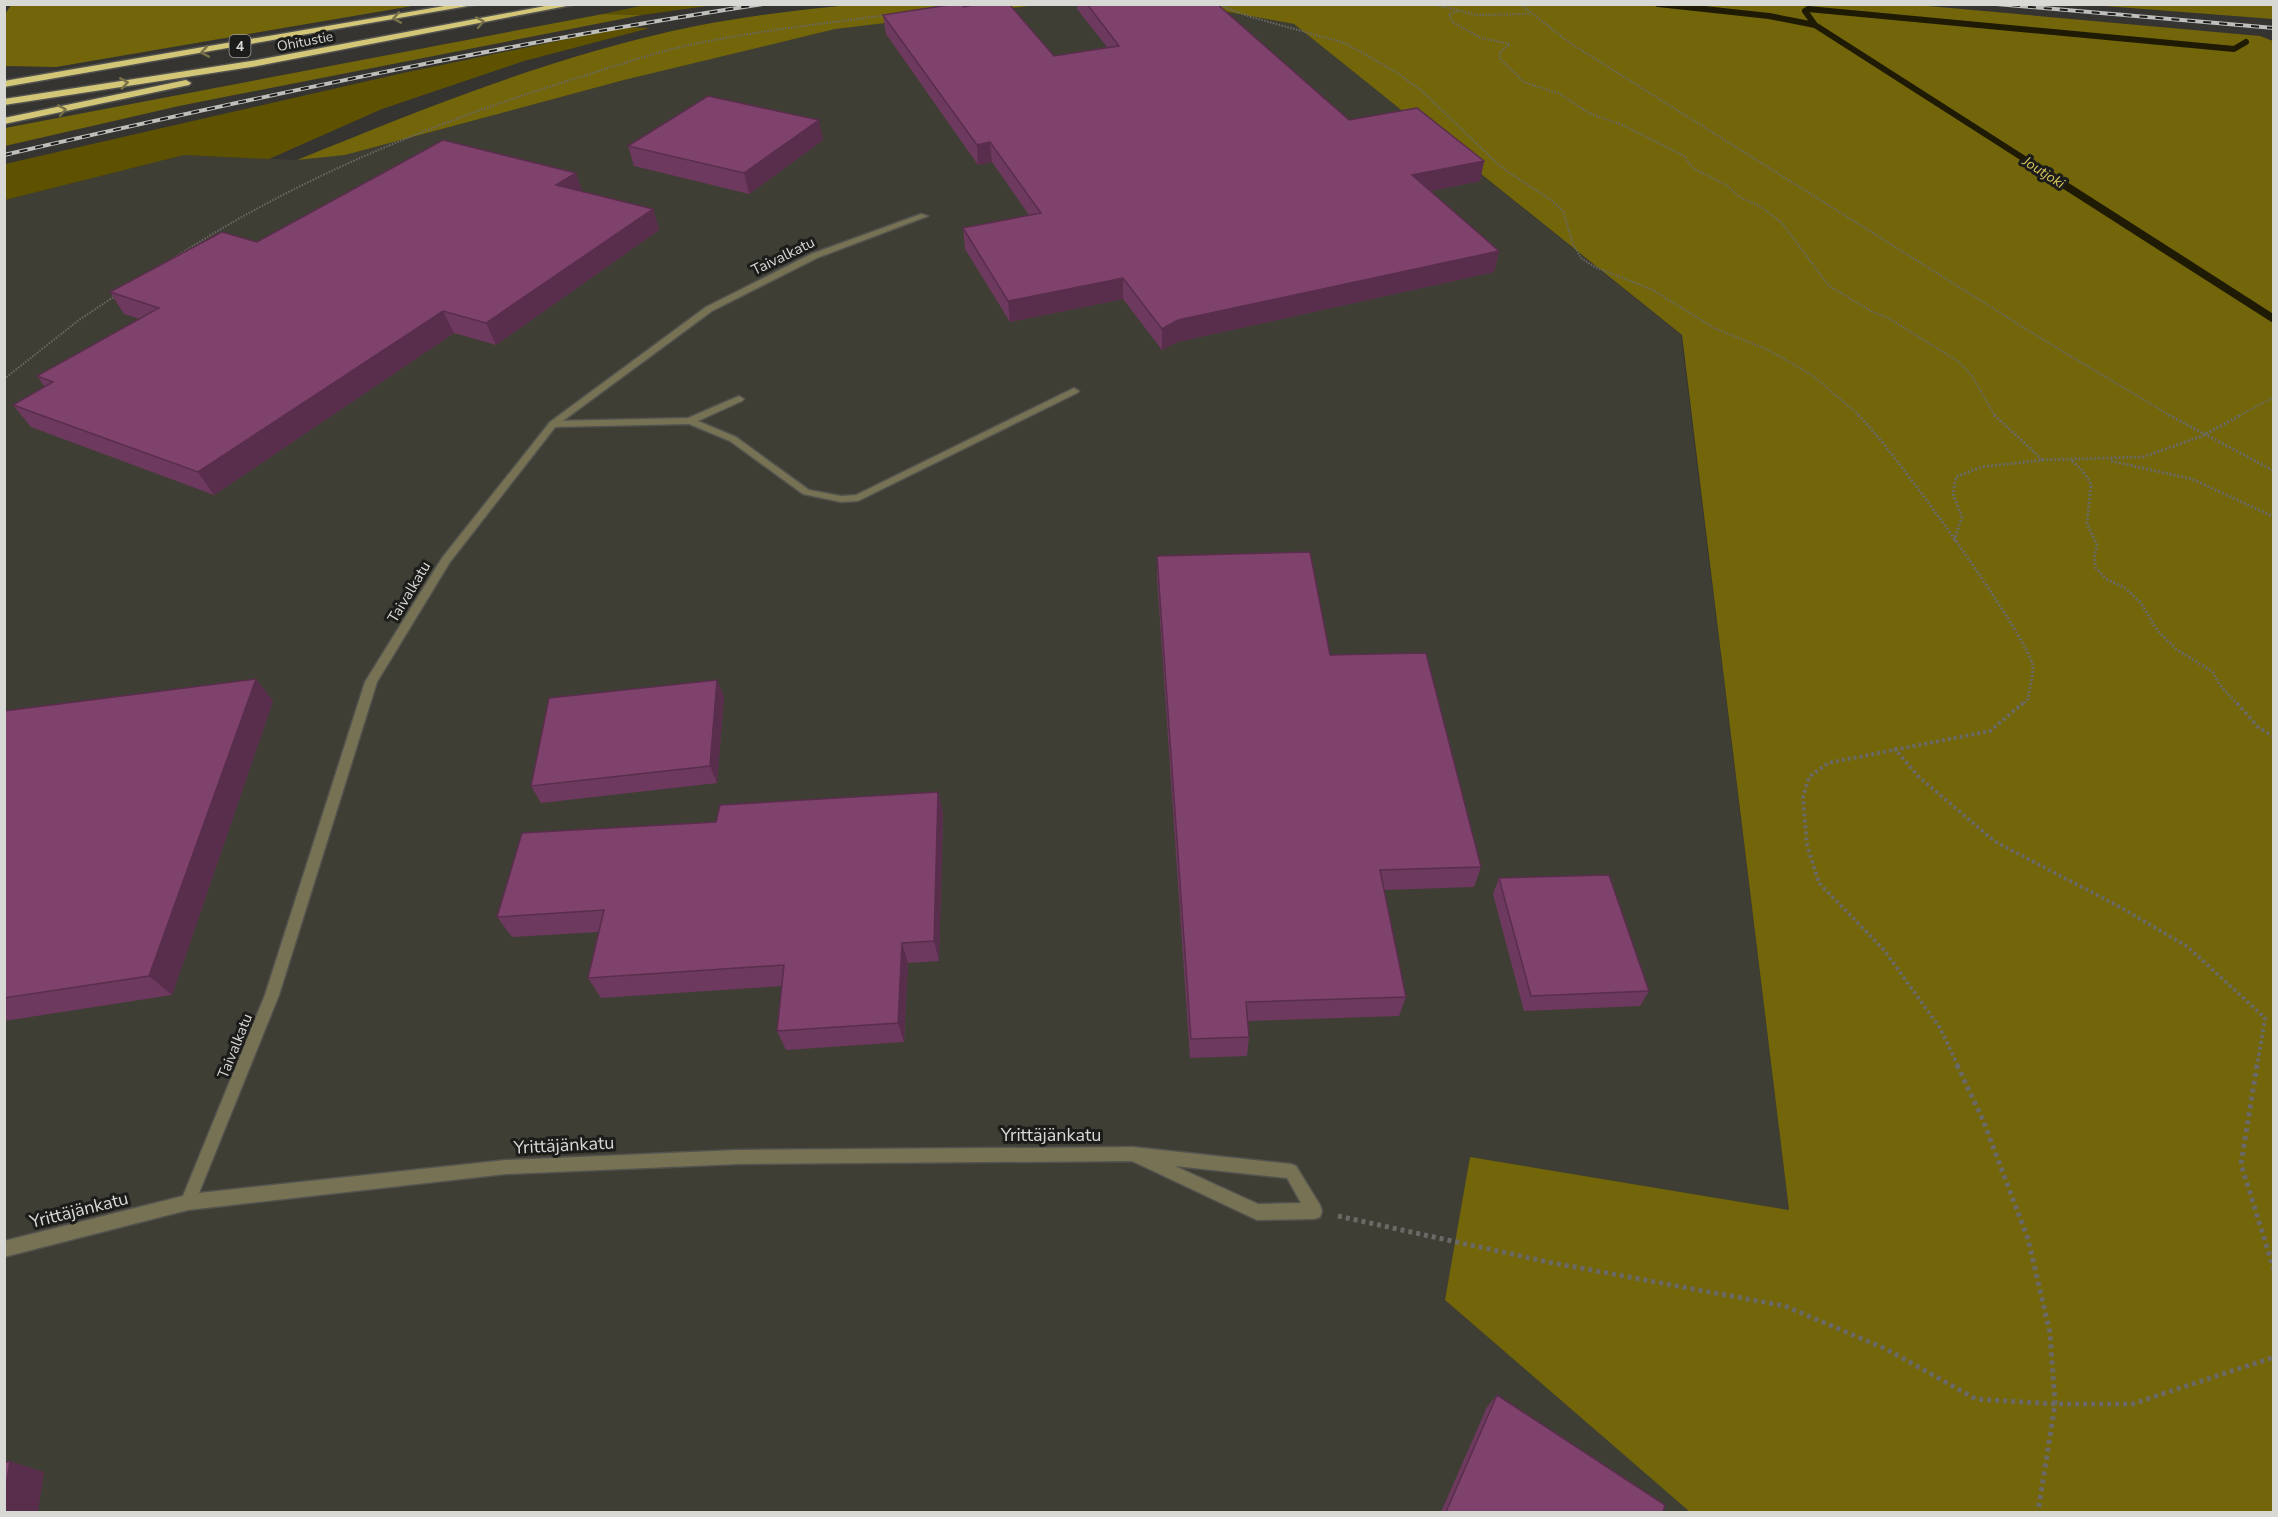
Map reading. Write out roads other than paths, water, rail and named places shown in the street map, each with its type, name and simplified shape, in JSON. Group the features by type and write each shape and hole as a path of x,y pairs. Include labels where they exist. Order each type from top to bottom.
{"highway":[{"name":"Ohitustie","path":"4,84 475,4"},
{"name":"Ohitustie","path":"4,102 258,63 573,4"},
{"path":"4,121 160,90 258,63"}],"street":[{"name":"Taivalkatu","path":"188,1203 272,996 371,682 446,560 553,424 709,309 814,256 924,216"},
{"path":"690,421 734,439 806,492 841,499 858,498 1074,391"},
{"path":"553,424 690,421 739,399"},
{"name":"Yrittäjänkatu","path":"4,1249 188,1203 506,1167 738,1157 1133,1154 1291,1171 1314,1211 1257,1212 1133,1154"}],"waterway":[{"name":"Joutjoki","path":"1658,4 1769,16 1815,25"},
{"name":"Joutjoki","path":"1815,25 1805,11 1808,9 2234,49 2246,42"},
{"name":"Joutjoki","path":"1815,25 2065,185"},
{"name":"Joutjoki","path":"2063,184 2274,319"}],"railway":[{"path":"4,155 382,72 572,36 763,4"},
{"path":"1996,4 2274,28"}]}
